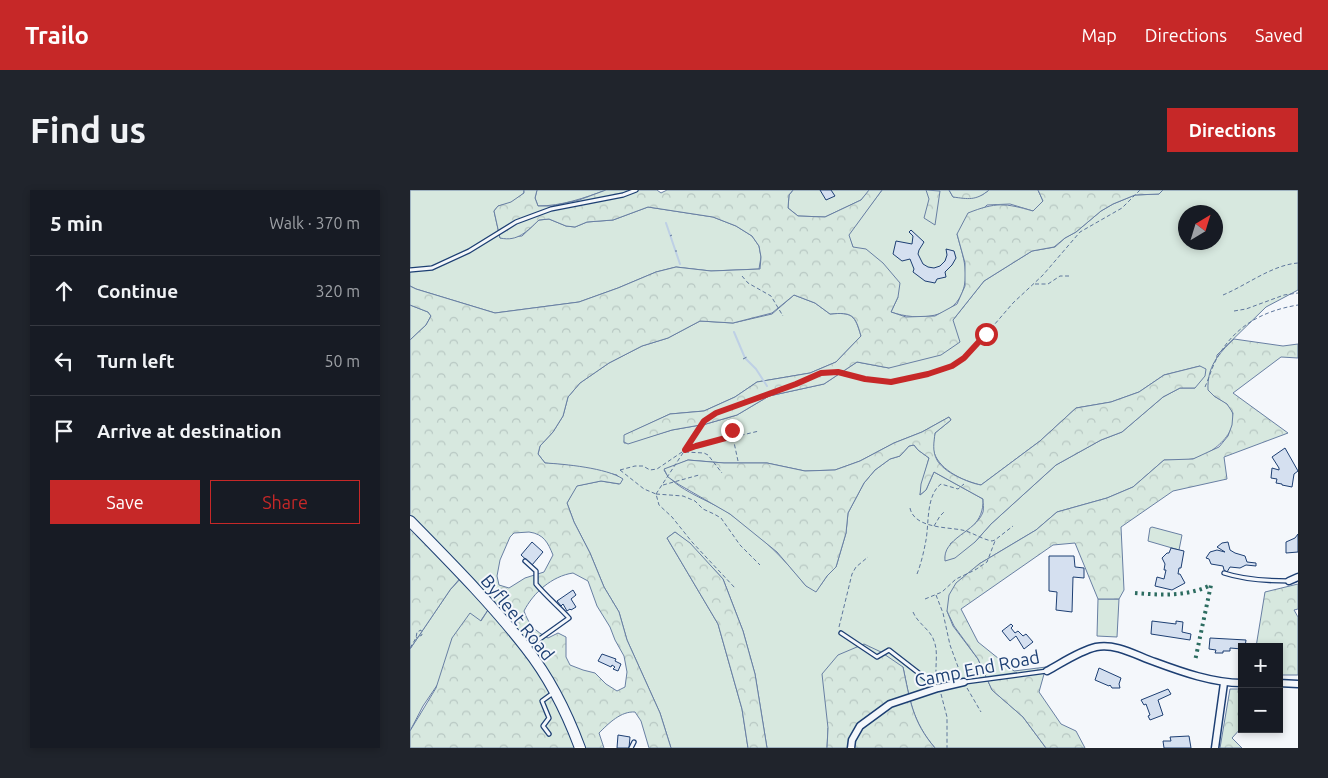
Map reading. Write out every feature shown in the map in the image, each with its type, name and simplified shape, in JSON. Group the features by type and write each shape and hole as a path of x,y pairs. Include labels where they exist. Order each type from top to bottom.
{"main road":[{"name":"Byfleet Road","path":"410,521 463,576 526,649 570,722 580,748"}],"street":[{"path":"1289,581 1298,577"},
{"name":"Camp End Road","path":"1047,671 1096,647 1110,646 1132,652 1154,662 1224,683 1238,683"},
{"name":"Camp End Road","path":"851,748 852,740 860,726 890,704 938,688 964,682"},
{"path":"1215,748 1224,683"},
{"path":"1283,683 1298,684"}],"lane":[{"path":"410,270 432,268 469,251 516,222 551,209 623,195 636,190"},
{"path":"526,561 536,571 536,584 569,618 526,649"},
{"path":"1224,573 1266,581 1289,581"},
{"path":"841,633 877,657 888,650 938,688"},
{"name":"Camp End Road","path":"964,682 1047,671"},
{"path":"549,734 543,726 549,718 542,702 554,693"},
{"path":"631,748 634,742"}],"path":[{"path":"656,494 704,421 716,413 821,373 838,372 865,379 891,382 928,374 952,366 964,358 1080,232 1122,208 1140,190"},
{"path":"1223,295 1272,271 1298,263"},
{"path":"742,276 748,283 771,296 783,316"},
{"path":"1034,284 1051,284 1060,276 1070,276"},
{"path":"1234,311 1246,309 1284,295 1298,293"},
{"path":"1205,388 1218,356 1234,334 1255,318 1269,311 1298,305"},
{"path":"986,334 992,341"},
{"path":"729,419 738,461"},
{"path":"759,431 696,446 657,469 650,470 643,466 635,466 620,470 644,490 656,494 683,496 695,501 703,509 721,518 740,545 760,565"},
{"path":"685,451 708,455 722,472"},
{"path":"662,486 699,475"},
{"path":"917,574 935,489 941,484 958,489 964,484"},
{"path":"656,494 659,505 672,516 692,542 735,588"},
{"path":"910,508 915,518 933,527 962,530 986,540 995,540"},
{"path":"933,527 945,511"},
{"path":"925,599 942,592 956,579 987,562 995,540 1013,526"},
{"path":"838,629 852,574 868,557"},
{"path":"936,595 944,613 950,645 964,682 981,712"},
{"path":"913,612 919,623 932,636 935,642 935,669 938,688 947,717 947,748"},
{"path":"410,648 416,638"}],"green space":[{"path":"410,190 524,190 524,193 511,203 498,206 494,211 500,238 522,236 539,220 549,219 566,226 575,227 587,222 613,220 648,207 713,217 736,226 752,236 759,246 761,257 759,269 711,271 676,267 656,272 579,302 495,313 410,286"},
{"path":"524,190 537,190 535,198 538,206 552,206 579,200 606,190 657,190 661,193 667,190 793,190 789,195 788,208 798,216 825,217 861,200 869,190 882,190 849,235 853,247 866,249 883,263 900,283 898,297 891,312 906,317 935,316 957,304 965,286 965,263 957,234 968,213 993,205 1015,206 1033,211 1043,201 1038,190 1163,190 1159,194 1135,195 1113,204 1054,247 1032,251 984,281 953,320 960,342 941,355 889,368 857,362 824,384 769,396 737,415 706,424 672,430 628,444 624,442 624,435 670,414 704,411 735,397 757,382 810,373 836,362 861,336 857,323 852,316 830,314 815,303 794,295 772,313 733,323 700,321 668,338 642,346 609,363 580,383 568,397 563,416 553,432 540,446 538,454 545,463 596,469 623,479 620,484 601,481 577,486 567,503 604,587 619,612 627,640 660,713 671,748 649,748 641,721 635,712 630,712 611,722 599,733 604,748 410,748 410,731 436,688 452,638 470,613 481,621 490,607 462,576 450,590 410,649 410,340 426,325 431,316 428,312 410,305 410,286 495,313 579,302 656,272 676,267 711,271 760,269 761,257 759,246 752,236 736,226 713,217 648,207 613,220 587,222 575,227 566,226 549,219 539,220 526,232 517,237 500,238 494,211 498,206 511,202 524,193","holes":["529,532 542,537 553,555 544,572 525,578 509,588 499,585 497,576 500,560 510,537 514,533","573,573 588,581 597,606 624,656 627,672 625,687 617,691 606,684 595,673 570,665 566,657 566,637 558,633 548,638 543,635 530,624 524,611 532,598 544,586 558,578"]},
{"path":"537,190 606,190 564,203 538,206 535,198"},
{"path":"793,190 869,191 861,200 825,217 798,216 788,208 789,195"},
{"path":"882,190 949,190 953,197 982,195 989,190 1038,190 1043,201 1033,211 1010,204 987,205 957,234 966,274 960,298 944,312 923,317 912,317 891,312 898,297 853,247 848,235"},
{"path":"926,190 940,191 935,225 924,218 929,199"},
{"path":"949,190 989,190 976,198 968,199 953,197"},
{"path":"1163,190 1298,190 1298,290 1266,307 1217,355 1214,396 1227,404 1232,413 1233,421 1225,439 1200,457 1164,460 1133,487 1107,498 1057,512 1036,530 979,564 947,611 953,626 978,659 992,690 1023,717 1046,748 935,748 921,729 913,710 903,667 828,728 827,748 767,748 755,674 743,631 723,579 690,544 675,532 667,538 718,624 742,709 748,748 671,748 660,713 627,640 619,612 604,587 567,503 576,486 601,481 619,484 617,475 580,467 545,463 538,454 540,446 553,432 563,416 568,397 580,383 609,363 642,346 668,338 700,321 733,323 772,314 794,295 815,303 830,314 852,316 857,323 861,336 836,362 810,373 757,382 735,397 704,411 670,414 625,435 624,443 737,415 769,396 824,384 857,362 889,368 953,320 984,281 1032,251 1055,247 1101,211 1135,195 1159,194","holes":["1200,366 1195,388 1180,388 1163,397 1122,432 1101,440 1056,465 991,524 975,542 950,544 973,526 981,514 983,499 934,472 926,490 920,495 929,458 914,445 909,446 900,456 890,459 875,470 864,483 848,513 846,533 836,567 820,586 806,586 761,538 730,514 676,483 664,470 688,460 724,463 767,463 805,471 835,470 860,461 949,417 951,420 935,433 933,448 935,455 939,462 951,473 981,485 1040,441 1076,408 1111,402 1139,392 1164,375"]},
{"path":"410,305 428,312 431,316 426,325 410,340"},
{"path":"1234,339 1283,346 1298,344 1298,358 1281,357 1233,393 1288,433 1224,457 1227,479 1173,491 1121,527 1124,590 1119,599 1098,599 1075,543 1053,545 961,609 978,642 1014,671 1046,667 1039,692 1061,724 1076,731 1085,748 1046,748 1023,717 992,690 978,659 954,626 947,611 949,595 956,583 979,564 1036,530 1057,512 1107,498 1133,487 1164,460 1193,459 1219,447 1228,436 1232,425 1233,413 1227,404 1208,390 1209,374 1223,350"},
{"path":"1200,366 1206,369 1205,376 1195,388 1180,388 1163,397 1122,432 1101,440 1056,465 991,524 975,542 955,558 945,561 945,553 949,546 979,519 983,512 983,499 934,472 926,490 920,495 921,484 929,458 914,445 909,446 900,456 890,459 875,470 864,483 848,513 846,533 836,567 816,592 806,586 777,552 730,514 668,477 664,469 688,460 724,463 767,463 805,471 835,470 860,461 949,417 951,420 935,433 935,457 950,473 981,485 1040,441 1076,408 1111,402 1139,392 1164,375"},
{"path":"1150,528 1182,535 1179,550 1148,541"},
{"path":"675,532 690,543 723,579 743,631 755,674 767,748 748,748 742,709 718,624 667,538"},
{"path":"463,576 490,607 423,706 410,731 410,649 450,590"},
{"path":"1298,584 1298,609 1294,610 1298,617 1298,675 1283,675 1283,643 1257,643 1265,592"},
{"path":"1098,599 1119,599 1117,637 1097,636"},
{"path":"864,644 881,652 903,667 913,710 921,729 935,748 827,748 828,728 822,674 838,655"},
{"path":"1230,689 1238,689 1238,731 1232,738 1242,748 1220,748"}],"building":[{"path":"820,190 831,190 835,196 826,200"},
{"path":"911,230 924,242 918,254 923,264 928,267 940,266 945,261 946,249 954,251 956,258 945,272 946,277 937,279 935,283 925,281 913,272 914,269 910,259 902,261 893,254 896,241 912,244 913,236 909,232"},
{"path":"1285,448 1298,471 1294,474 1292,487 1276,483 1277,479 1271,478 1272,468 1279,470 1272,457"},
{"path":"1298,534 1298,552 1286,553 1286,542 1295,538"},
{"path":"532,542 543,552 532,565 521,555"},
{"path":"1228,542 1230,550 1245,556 1247,562 1256,563 1256,566 1230,567 1227,572 1223,566 1211,564 1209,559 1206,558 1210,552 1217,550 1225,552 1217,547 1222,543"},
{"path":"1171,548 1184,551 1178,574 1180,574 1185,583 1172,590 1155,586 1157,577 1164,579 1166,570 1164,570 1165,564 1162,558 1169,553"},
{"path":"1049,556 1074,556 1075,567 1084,568 1084,578 1073,577 1072,612 1056,610 1057,592 1049,591"},
{"path":"573,590 576,595 571,599 576,607 567,611 563,604 561,606 557,601"},
{"path":"1152,621 1176,624 1176,621 1183,622 1182,632 1191,634 1190,640 1151,634"},
{"path":"1011,624 1013,626 1011,628 1015,633 1018,631 1023,636 1026,634 1033,642 1024,649 1016,636 1010,641 1002,631"},
{"path":"1210,638 1246,640 1246,643 1238,643 1238,649 1230,648 1230,651 1223,651 1223,653 1215,653 1216,650 1209,649"},
{"path":"602,654 616,659 615,661 621,664 618,671 613,669 615,667 612,665 611,667 598,661"},
{"path":"1099,668 1121,678 1120,688 1112,688 1110,685 1095,680"},
{"path":"1168,689 1171,694 1158,700 1163,715 1150,720 1146,704 1144,705 1141,700"},
{"path":"618,735 630,737 629,748 617,748"},
{"path":"1189,736 1191,748 1164,748 1163,741 1171,741 1170,737"}],"waterway":[{"path":"666,223 680,264"},
{"path":"734,332 745,358 756,369 767,386"}],"hedge":[{"path":"1135,593 1164,595 1192,592 1211,585 1195,661"}],"route":[{"path":"732,430 733,436 685,450 704,421 716,413 821,373 833,371 865,379 891,382 915,378 952,366 969,354 986,334"}]}
